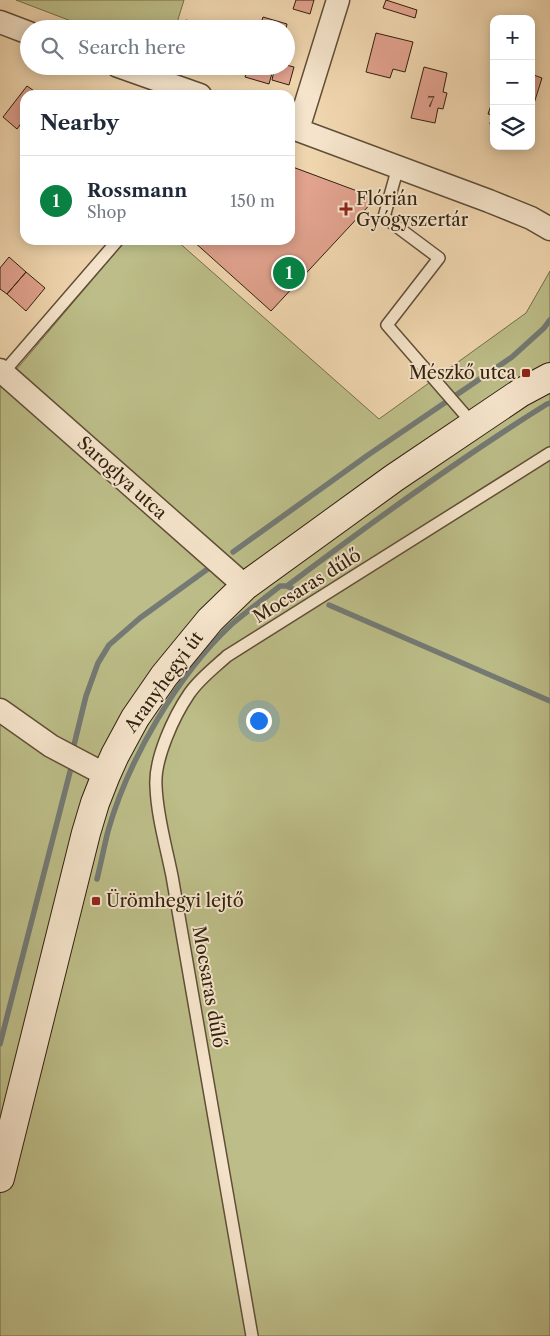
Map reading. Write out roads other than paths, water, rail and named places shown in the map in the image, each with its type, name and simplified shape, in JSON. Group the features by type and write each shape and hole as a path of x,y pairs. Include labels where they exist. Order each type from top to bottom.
{"street":[{"path":"295,125 338,0"},
{"path":"0,22 20,30"},
{"path":"143,75 186,90"},
{"path":"295,128 493,202 531,218 550,229"},
{"name":"Saroglya utca","path":"2,371 245,586"},
{"name":"Aranyhegyi út","path":"0,1178 95,803 115,755 134,718 158,683 210,620 245,586 394,478 465,415 550,377"},
{"path":"0,710 51,746 106,775"}],"lane":[{"path":"398,167 384,217 439,258 386,324 465,415"},
{"path":"2,371 114,245"},
{"name":"Mocsaras dűlő","path":"252,1336 155,785 157,768 165,741 190,693 227,656 550,453"}],"waterway":[{"path":"233,552 368,455 512,357 544,328 550,320"},
{"path":"287,586 448,469 513,425 550,403"},
{"path":"74,745 86,696 98,663 109,645 140,618 209,568"},
{"path":"97,879 108,831 128,776 142,747 174,693 212,644 244,614 280,586 287,586 299,592"},
{"path":"329,605 550,701"},
{"path":"0,1044 71,768"}],"place":[{"name":"Flórián Gyógyszertár","path":"346,209"},
{"name":"Rossmann","path":"289,273"},
{"name":"Mészkő utca","path":"526,373"},
{"name":"Ürömhegyi lejtő","path":"96,901"}]}
